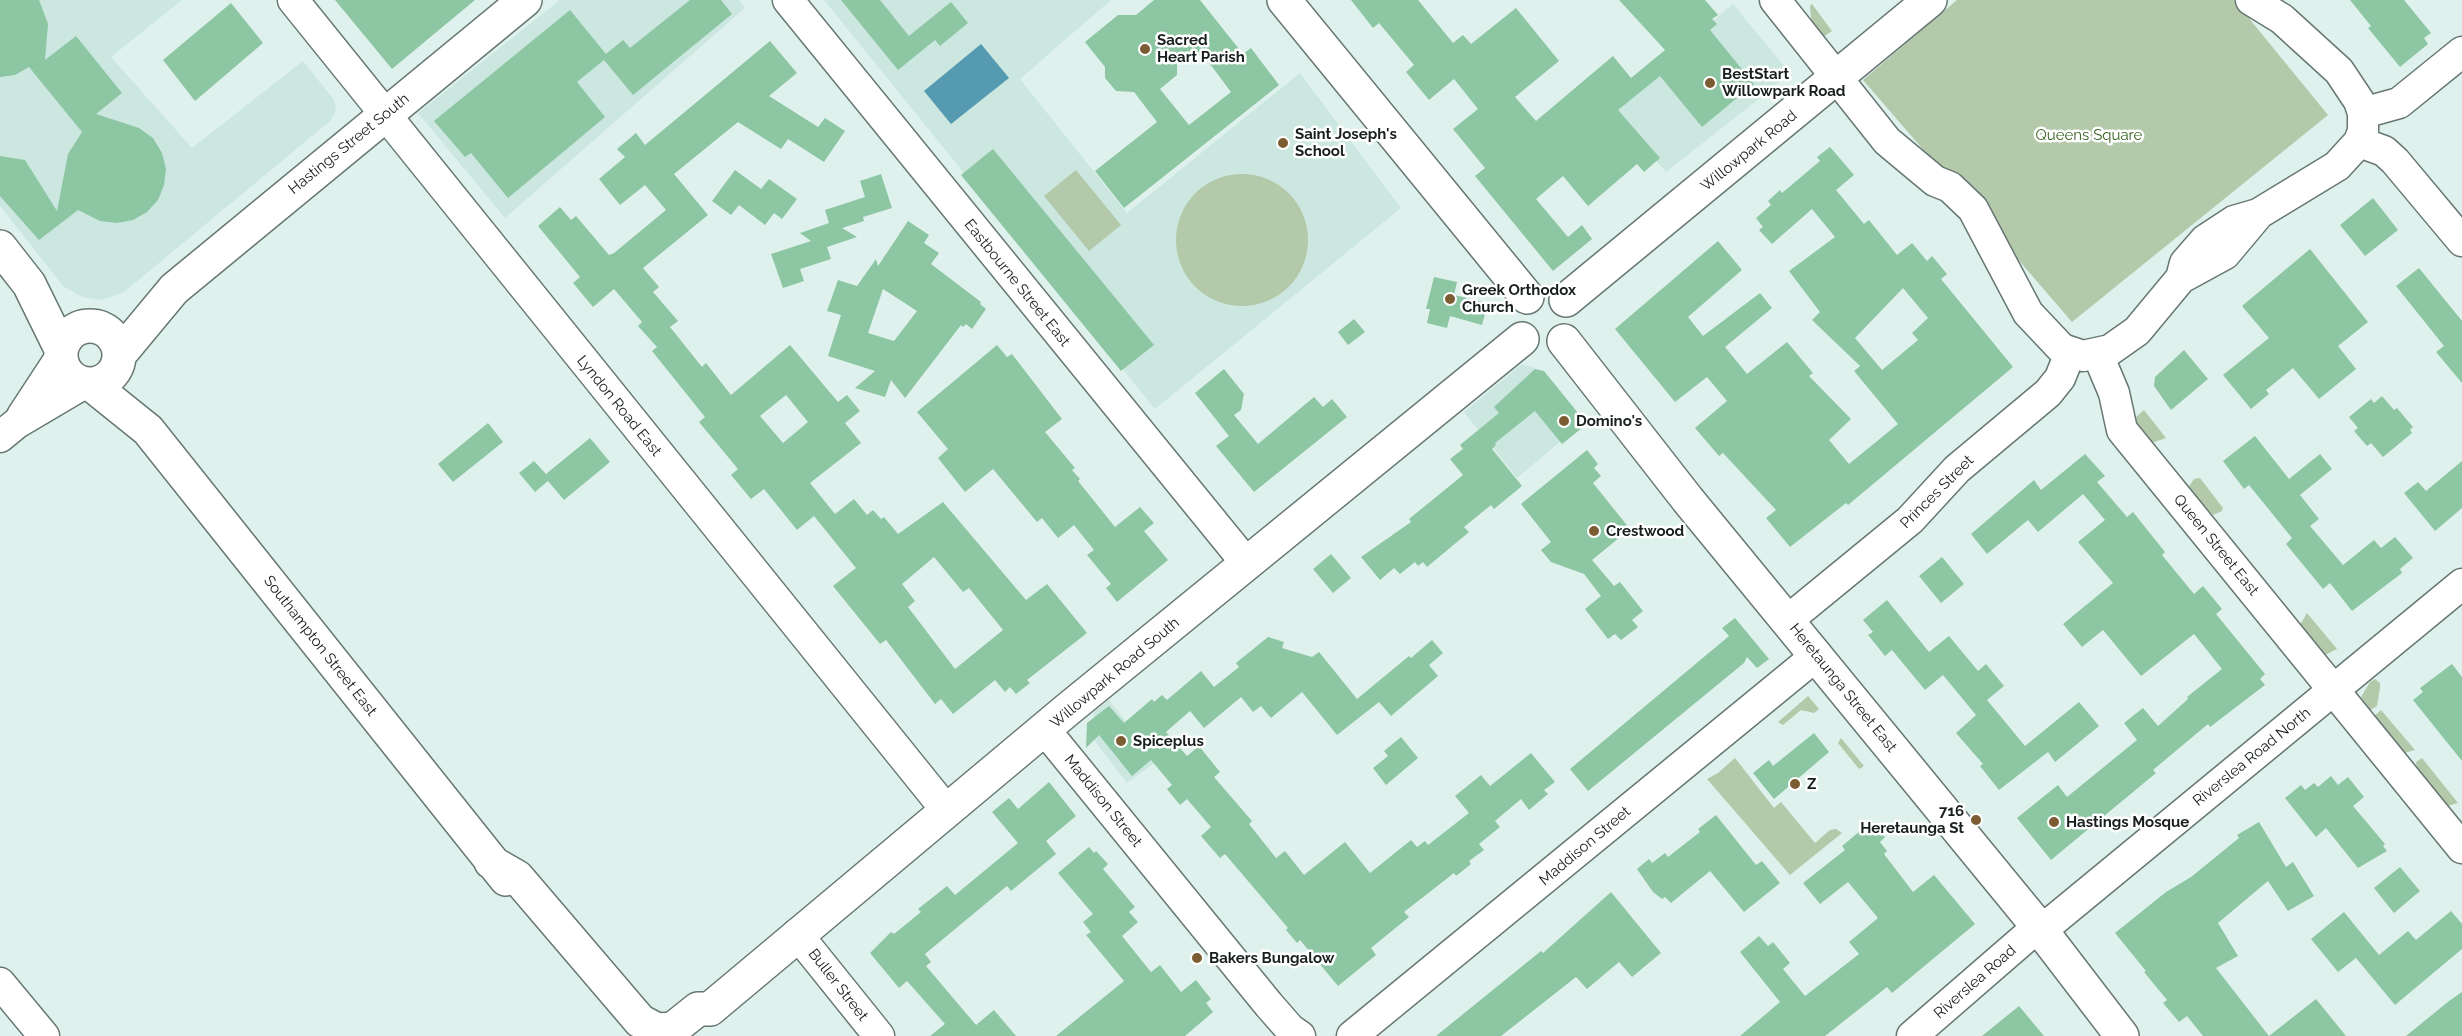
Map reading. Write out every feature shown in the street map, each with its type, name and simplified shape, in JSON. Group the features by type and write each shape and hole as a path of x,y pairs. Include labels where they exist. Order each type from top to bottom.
{"main road":[{"name":"Hastings Street South","path":"119,359 174,289 525,0"},
{"path":"1284,0 1527,297"},
{"name":"Willowpark Road","path":"1566,300 1930,0"},
{"path":"0,248 29,284 69,376 88,384 108,379 119,359 112,337 91,326 29,284"},
{"name":"Hastings Street South","path":"91,326 174,289"},
{"path":"1544,291 1566,300 1573,319 1569,334 1564,341 1548,348 1530,345 1522,339 1515,322 1516,313 1527,297 1544,291"},
{"path":"61,354 70,333 91,326"},
{"name":"Willowpark Road South","path":"658,1033 673,1029 698,1009 702,1022 797,934 1522,339"},
{"name":"Heretaunga Street East","path":"1564,341 1688,500 2040,929 2122,1036"},
{"name":"Southampton Street East","path":"119,359 148,429"},
{"name":"Southampton Street East","path":"88,384 148,429 629,1036"},
{"name":"Southampton Street East","path":"491,862 517,877 640,1021 658,1033"}],"street":[{"name":"Lyndon Road East","path":"293,0 947,811"},
{"name":"Eastbourne Street East","path":"788,0 1247,564"},
{"name":"Queen Street East","path":"1775,0 1887,141 1935,181 1950,187 1974,209 1988,234 1991,246 2028,313 2054,342 2084,354 2114,393 2122,429 2462,848"},
{"path":"2251,0 2277,10 2339,70 2359,101 2361,128 2420,190 2462,241"},
{"path":"2084,354 2137,331 2181,278 2185,263 2205,240 2234,221 2258,214 2337,166 2361,128 2399,103 2462,52"},
{"path":"8,430 61,354"},
{"name":"Princes Street","path":"1788,620 1910,520 1957,469 2048,393 2084,354"},
{"path":"8,430 88,384"},
{"name":"Riverslea Road North","path":"2040,929 2462,584"},
{"name":"Maddison Street","path":"1352,1036 1817,655"},
{"name":"Maddison Street","path":"1045,730 1269,1005 1300,1036"},
{"name":"Riverslea Road","path":"1912,1036 2025,938 2040,929"},
{"name":"Buller Street","path":"797,934 879,1036"},
{"path":"0,983 44,1036"}],"shaded area":[{"path":"0,0 182,0 111,57 192,148 303,61 334,100 336,110 330,121 124,292 102,300 82,297 63,286 0,206"},
{"path":"560,0 739,0 745,8 505,218 418,113"},
{"name":"Saint Joseph's School","path":"824,0 1111,0 1020,79 1127,213 1300,73 1401,208 1155,409"},
{"path":"1733,4 1784,66 1784,79 1666,172 1609,107"},
{"path":"1521,365 1534,367 1580,425 1517,478 1464,412"},
{"path":"1109,700 1157,761 1127,783 1092,737 1094,712"}],"green space":[{"name":"Queens Square","path":"1957,0 2234,0 2328,115 2072,322 1863,80"},
{"path":"1812,4 1832,31 1820,39 1812,27 1810,6"},
{"path":"1076,170 1121,225 1089,251 1044,196"},
{"path":"1242,174 1267,179 1289,193 1303,215 1308,240 1303,265 1289,287 1267,301 1242,306 1217,301 1195,287 1181,265 1176,240 1181,215 1195,193 1217,179"},
{"path":"2144,410 2166,438 2152,443 2134,419"},
{"path":"2200,478 2223,508 2222,511 2213,515 2188,488 2194,479"},
{"path":"2307,613 2337,649 2325,655 2300,625"},
{"path":"2375,679 2380,683 2377,706 2369,711 2361,697 2370,682"},
{"path":"1808,696 1819,709 1814,713 1801,710 1783,725 1778,722"},
{"path":"2381,710 2415,750 2404,753 2373,717"},
{"path":"1841,738 1864,766 1859,769 1838,743"},
{"path":"1735,758 1774,808 1781,802 1815,843 1830,830 1836,829 1842,833 1790,875 1707,779 1718,773"},
{"path":"2422,758 2458,803 2448,806 2417,769 2416,762"}],"water":[{"path":"981,44 1009,78 951,124 924,91"}],"building":[{"path":"0,0 39,0 48,24 45,60 76,36 122,93 96,114 139,128 153,138 162,153 166,169 164,185 158,200 147,212 133,220 117,223 100,221 78,210 39,240 0,196 0,156 25,160 57,211 68,154 82,132 29,67 15,75 0,77"},
{"path":"335,0 475,0 392,69"},
{"path":"690,0 721,0 732,14 633,95 604,60 577,82 605,117 508,198 471,153 465,157 434,121 570,10 606,54 623,40 630,48"},
{"path":"841,0 880,0 909,36 951,2 968,23 940,46 935,40 898,70"},
{"path":"1154,0 1200,0 1243,54 1251,48 1279,85 1124,208 1095,171 1157,122 1134,92 1116,91 1105,78 1105,67 1085,42 1118,15 1136,15","holes":["1177,56 1204,56 1231,92 1189,125 1160,89 1177,75"]},
{"path":"1351,0 1418,0 1453,43 1463,35 1471,44 1516,8 1559,61 1515,97 1536,121 1613,56 1631,78 1665,50 1619,0 1705,0 1718,15 1712,19 1717,24 1710,30 1754,84 1702,127 1660,76 1618,110 1660,158 1644,172 1637,164 1588,206 1563,176 1536,199 1568,237 1582,225 1592,239 1553,271 1475,176 1485,168 1453,129 1478,109 1454,79 1429,100 1406,72 1414,65 1379,23 1373,28"},
{"path":"2350,0 2404,0 2431,33 2424,38 2428,44 2400,67 2368,28 2371,26"},
{"path":"231,3 263,43 195,101 163,60"},
{"path":"770,41 797,73 769,96 818,127 825,118 845,131 824,162 788,139 781,149 738,122 674,174 708,215 643,268 659,287 653,292 678,321 670,327 702,367 706,363 731,395 790,345 838,402 847,395 860,411 845,423 861,443 810,483 835,514 854,499 867,515 873,510 881,519 884,517 898,534 943,502 1026,600 1047,584 1087,633 1027,680 1030,683 1016,694 1010,687 1005,692 995,680 953,714 941,699 935,704 886,640 880,644 833,586 856,568 814,516 797,530 764,489 751,499 731,475 738,469 699,422 705,417 652,351 657,347 638,326 642,322 614,289 593,307 573,283 580,277 538,226 560,207 571,220 576,216 609,255 614,253 666,210 645,185 620,205 599,179 625,157 617,149 636,133 645,145","holes":["786,395 808,422 783,443 760,416","934,557 963,592 969,588 1003,630 955,669 908,607 915,601 902,584"]},
{"path":"1830,147 1854,175 1836,190 1864,224 1869,220 1897,255 1912,243 1927,261 1932,256 1947,274 1941,279 2013,367 1848,505 1846,503 1790,547 1766,518 1776,510 1723,453 1719,456 1695,428 1727,401 1707,377 1675,402 1615,329 1718,241 1742,270 1688,317 1703,336 1760,293 1772,308 1725,347 1747,374 1787,342 1813,373 1809,376 1851,419 1829,440 1849,464 1898,424 1854,371 1860,366 1812,320 1820,312 1789,271 1835,237 1812,209 1772,244 1759,230 1763,227 1756,218 1771,205 1768,201 1780,190 1782,193 1820,161 1817,157","holes":["1903,288 1928,318 1912,333 1918,340 1882,370 1855,338"]},
{"path":"993,149 1154,345 1121,371 961,175"},
{"path":"735,170 761,189 769,179 797,199 782,219 774,213 765,225 739,205 731,215 712,201"},
{"path":"881,174 892,208 863,217 864,221 842,228 857,237 827,247 831,259 800,269 804,281 783,288 771,254 811,241 800,233 829,223 825,210 865,197 860,181"},
{"path":"2373,198 2398,230 2365,256 2340,225"},
{"path":"908,221 929,235 924,243 939,253 931,264 981,302 980,304 986,309 972,329 966,324 963,327 961,325 905,398 891,380 885,397 855,388 875,371 828,356 841,315 827,311 838,280 857,286 876,259 878,266","holes":["883,289 917,311 894,341 868,333"]},
{"path":"2310,249 2368,322 2338,346 2356,369 2319,399 2293,368 2266,390 2269,394 2251,409 2223,375 2269,338 2242,306"},
{"path":"2419,268 2462,321 2462,383 2436,352 2444,346 2396,286"},
{"name":"Greek Orthodox Church","path":"1434,277 1457,282 1454,295 1488,303 1482,325 1450,316 1447,328 1427,323 1430,309 1426,309"},
{"path":"1354,319 1365,332 1348,345 1338,332"},
{"path":"997,345 1007,357 1012,354 1062,419 1045,432 1075,468 1072,470 1080,479 1078,481 1115,527 1140,507 1154,523 1144,531 1168,560 1117,602 1106,588 1111,584 1087,555 1094,550 1074,525 1058,538 1042,518 1037,522 993,469 965,492 938,458 948,449 917,412"},
{"path":"2184,350 2208,379 2171,410 2154,386 2155,377"},
{"path":"1224,369 1244,394 1241,410 1234,415 1258,444 1314,397 1323,407 1332,399 1347,417 1254,492 1216,446 1229,436 1195,393"},
{"path":"1535,369 1544,371 1587,424 1562,444 1535,411 1495,443 1492,449 1522,486 1494,509 1491,505 1464,527 1469,532 1427,567 1423,562 1418,566 1415,562 1400,574 1394,568 1380,580 1361,557 1411,522 1409,519 1463,475 1450,459 1463,449 1460,445 1499,413 1494,407"},
{"path":"2382,396 2394,410 2397,408 2413,427 2410,430 2412,433 2383,457 2371,443 2367,446 2354,431 2358,428 2349,417 2371,399 2374,403"},
{"path":"488,423 503,442 453,482 438,464"},
{"path":"2255,436 2289,479 2320,454 2332,469 2300,495 2319,519 2310,526 2343,565 2374,540 2381,548 2395,537 2413,558 2400,569 2402,573 2352,611 2330,583 2323,589 2286,544 2292,538 2249,485 2244,489 2223,461"},
{"path":"590,438 610,462 564,500 548,481 535,492 519,473 534,461 546,474"},
{"path":"1587,450 1598,464 1594,468 1601,476 1593,483 1630,529 1592,560 1614,586 1620,582 1643,611 1632,620 1638,627 1621,640 1615,634 1608,639 1585,609 1601,596 1584,574 1551,562 1541,550 1551,542 1521,504"},
{"path":"2085,454 2105,476 2097,482 2127,517 2133,512 2165,552 2162,555 2194,594 2203,586 2222,609 2216,614 2265,674 2260,679 2265,685 2210,727 2208,724 2153,770 2156,773 2051,860 2017,818 2058,785 2067,797 2137,740 2124,723 2143,708 2158,726 2188,699 2187,697 2222,669 2194,634 2141,676 2103,630 2082,647 2063,624 2113,583 2078,542 2105,520 2083,494 2038,532 2028,520 1987,554 1971,534 2034,480 2041,490"},
{"path":"2462,461 2462,508 2435,531 2404,493 2418,482 2426,491"},
{"path":"1331,554 1351,578 1333,593 1313,569"},
{"path":"1942,557 1964,584 1941,603 1919,576"},
{"path":"1887,600 1929,652 1949,636 1978,671 1986,664 2004,686 1987,700 2025,746 2079,702 2099,726 2055,762 2048,752 1999,790 1980,766 1983,764 1956,733 1976,715 1943,675 1925,690 1892,650 1885,656 1868,635 1873,632 1863,620"},
{"path":"1735,618 1769,659 1757,668 1747,657 1744,663 1588,791 1570,769 1729,636 1722,628"},
{"path":"1268,637 1284,642 1282,648 1312,657 1319,652 1357,699 1432,640 1443,653 1429,665 1438,676 1391,716 1379,702 1337,735 1302,692 1271,718 1261,706 1253,712 1241,697 1204,728 1190,711 1166,732 1187,756 1199,746 1220,772 1214,777 1252,821 1249,824 1276,858 1285,851 1304,875 1345,842 1370,873 1411,840 1417,847 1425,841 1428,845 1469,813 1455,796 1481,775 1490,786 1531,753 1555,782 1544,790 1548,794 1529,810 1521,799 1495,821 1500,827 1479,844 1484,850 1469,861 1471,864 1456,876 1454,873 1404,912 1409,917 1371,948 1376,955 1338,986 1300,940 1297,943 1286,930 1288,928 1225,854 1220,858 1201,836 1211,827 1187,799 1180,805 1167,789 1172,785 1151,760 1132,776 1099,735 1086,748 1087,723 1109,706 1124,723 1152,699 1154,702 1162,695 1167,700 1201,671 1214,687 1239,667 1236,663"},
{"path":"2452,664 2462,677 2462,761 2413,700 2423,692 2420,688"},
{"path":"1814,733 1829,752 1774,799 1753,773 1769,760 1773,766"},
{"path":"1401,737 1418,758 1386,785 1373,768 1388,756 1384,751"},
{"path":"2331,776 2338,785 2348,777 2364,797 2353,806 2385,844 2383,846 2387,851 2358,868 2326,828 2316,837 2285,798 2301,785 2305,790 2314,783 2318,787"},
{"path":"1049,782 1076,816 1046,841 1056,854 1011,891 1007,886 925,954 931,962 926,966 976,1025 994,1010 1016,1036 930,1036 945,1024 907,981 899,988 870,953 891,932 894,934 921,912 918,909 947,886 955,895 1018,843 992,812 1009,798 1018,809"},
{"path":"1716,815 1756,865 1762,861 1780,883 1744,912 1710,871 1671,903 1665,897 1662,899 1653,892 1637,869 1649,859 1652,863 1665,853 1668,857 1700,832 1698,829"},
{"path":"1872,821 1885,837 1880,842 1887,851 1884,854 1913,892 1934,875 1975,924 1892,993 1887,987 1825,1036 1740,1036 1780,1002 1740,952 1759,936 1768,946 1773,942 1790,963 1783,969 1805,996 1859,954 1849,942 1878,918 1848,882 1820,904 1803,883 1845,850 1842,846"},
{"path":"2259,822 2286,867 2293,862 2314,896 2288,911 2268,881 2218,923 2238,956 2216,968 2269,1036 2203,1036 2187,1016 2179,1022 2163,1003 2167,1000 2115,933 2166,892 2191,877 2239,838 2237,835"},
{"path":"1089,847 1108,864 1103,869 1135,907 1129,912 1138,922 1122,936 1151,972 1160,965 1181,992 1196,980 1211,999 1206,1003 1213,1012 1185,1036 1056,1036 1124,981 1086,935 1091,932 1083,922 1093,914 1058,873"},
{"path":"2400,867 2420,891 2394,913 2374,888"},
{"path":"1611,892 1661,953 1632,977 1619,962 1587,989 1576,977 1501,1036 1436,1036 1541,951 1543,953"},
{"path":"2451,911 2462,924 2462,949 2395,1005 2356,958 2338,972 2311,939 2344,912 2379,955 2408,931 2416,940"},
{"path":"2462,992 2462,1036 2406,1036 2449,1001"},
{"path":"2316,999 2346,1036 2269,1036"},
{"path":"2019,1006 2044,1036 1982,1036"}],"place":[{"name":"Sacred Heart Parish","path":"1145,49"},
{"name":"BestStart Willowpark Road","path":"1710,83"},
{"name":"Saint Joseph's School","path":"1283,143"},
{"name":"Greek Orthodox Church","path":"1450,299"},
{"name":"Domino's","path":"1564,421"},
{"name":"Crestwood","path":"1594,531"},
{"name":"Spiceplus","path":"1121,741"},
{"name":"Z","path":"1795,784"},
{"name":"716 Heretaunga St","path":"1976,820"},
{"name":"Hastings Mosque","path":"2054,822"},
{"name":"Bakers Bungalow","path":"1197,958"}]}
